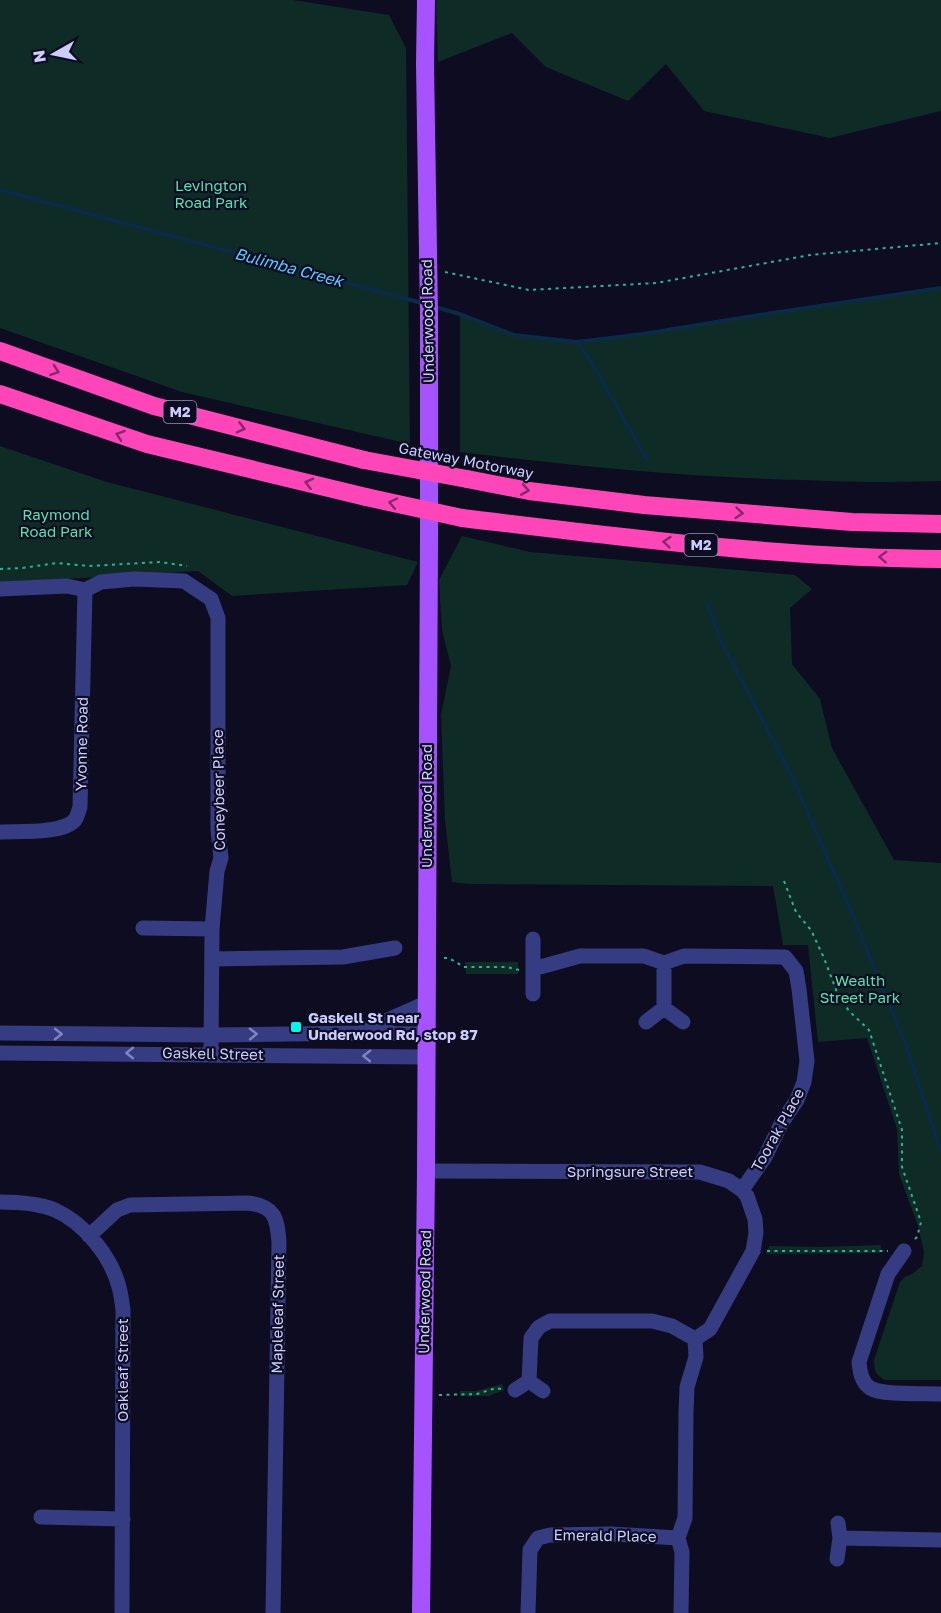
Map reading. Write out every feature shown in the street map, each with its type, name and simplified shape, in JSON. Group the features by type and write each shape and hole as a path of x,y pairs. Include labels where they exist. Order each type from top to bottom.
{"highway":[{"name":"Gateway Motorway","path":"0,351 154,406 364,460 529,491 644,505 852,522 941,524"},
{"name":"M2","path":"0,394 147,444 462,518 667,542 809,554 941,559"}],"main road":[{"name":"Underwood Road","path":"422,1613 429,314 426,0"}],"street":[{"path":"0,589 67,586 85,590 101,582 134,579 184,581"},
{"name":"Coneybeer Place","path":"184,581 212,599 218,618 218,830 221,858 217,872 212,929 211,1054"},
{"name":"Yvonne Road","path":"0,832 56,829 66,826 75,820 80,807 85,590"},
{"path":"143,928 212,929"},
{"path":"533,939 533,994"},
{"path":"212,959 344,957 395,948"},
{"name":"Toorak Place","path":"533,969 580,956 644,956 664,963 684,956 785,957 796,971 807,1061 804,1082 797,1100 765,1157 742,1190"},
{"path":"664,963 664,1008"},
{"name":"Gaskell Street","path":"360,1033 426,1003"},
{"path":"646,1022 664,1008"},
{"path":"664,1008 682,1022"},
{"name":"Gaskell Street","path":"0,1034 425,1034"},
{"name":"Gaskell Street","path":"0,1053 425,1057"},
{"name":"Springsure Street","path":"426,1171 700,1172 729,1181 742,1190"},
{"path":"695,1339 710,1329 753,1251 756,1233 755,1219 747,1196 742,1190"},
{"name":"Oakleaf Street","path":"0,1203 35,1204 55,1210 74,1221 89,1236 111,1266 119,1287 123,1310 122,1613"},
{"name":"Mapleleaf Street","path":"89,1236 117,1210 130,1205 248,1203 261,1205 271,1211 277,1224 279,1242 273,1613"},
{"path":"904,1251 888,1274 859,1362 861,1376 868,1387 882,1392 941,1394"},
{"path":"529,1381 531,1338 539,1327 550,1321 652,1321 672,1326 695,1339"},
{"path":"681,1613 682,1552 678,1538 685,1518 687,1387 696,1357 695,1339"},
{"path":"515,1390 529,1381"},
{"path":"529,1381 543,1391"},
{"path":"41,1517 123,1519"},
{"path":"837,1559 839,1531 941,1540"},
{"name":"Emerald Place","path":"528,1613 530,1550 537,1538 550,1535 611,1534 678,1538"}],"path":[{"path":"427,268 529,290 656,283 810,255 941,243"},
{"path":"0,569 57,564 89,566 160,562 188,566 184,581"},
{"path":"753,1251 904,1251 917,1237 921,1222 902,1167 902,1130 869,1030 849,1011 838,995 811,930 796,912 784,881"},
{"path":"444,958 449,958 464,967 533,969"},
{"path":"424,1395 477,1394 496,1388 515,1390"}],"green space":[{"name":"Levington Road Park","path":"0,0 293,0 389,15 406,48 410,444 182,392 0,328"},
{"path":"436,0 941,0 941,111 830,138 704,111 666,64 628,101 546,67 512,33 438,62"},
{"path":"941,288 941,481 853,482 672,474 460,452 460,314 514,335 577,342"},
{"name":"Raymond Road Park","path":"0,446 107,482 418,562 407,585 232,596 198,571 0,583"},
{"name":"Wealth Street Park","path":"462,536 530,552 795,575 812,589 790,608 792,664 820,699 832,748 894,860 941,863 941,1380 885,1380 877,1374 875,1369 874,1360 900,1282 922,1266 924,1252 918,1226 899,1174 897,1129 867,1038 818,1042 808,945 783,945 773,886 468,884 452,882 445,820 441,715 451,666 442,630 439,580"},
{"path":"465,962 518,962 518,974 466,974"},
{"path":"881,1245 880,1253 766,1254 769,1246"},
{"path":"502,1384 504,1390 489,1396 460,1396 460,1391 476,1391"}],"waterway":[{"name":"Bulimba Creek","path":"0,190 422,303"},
{"path":"435,307 514,335 577,342 941,288"},
{"path":"577,342 591,361 647,460"},
{"path":"707,603 720,639 791,775 848,904 906,1045 941,1152"}],"place":[{"name":"Gaskell St near Underwood Rd, stop 87","path":"296,1027"}]}
